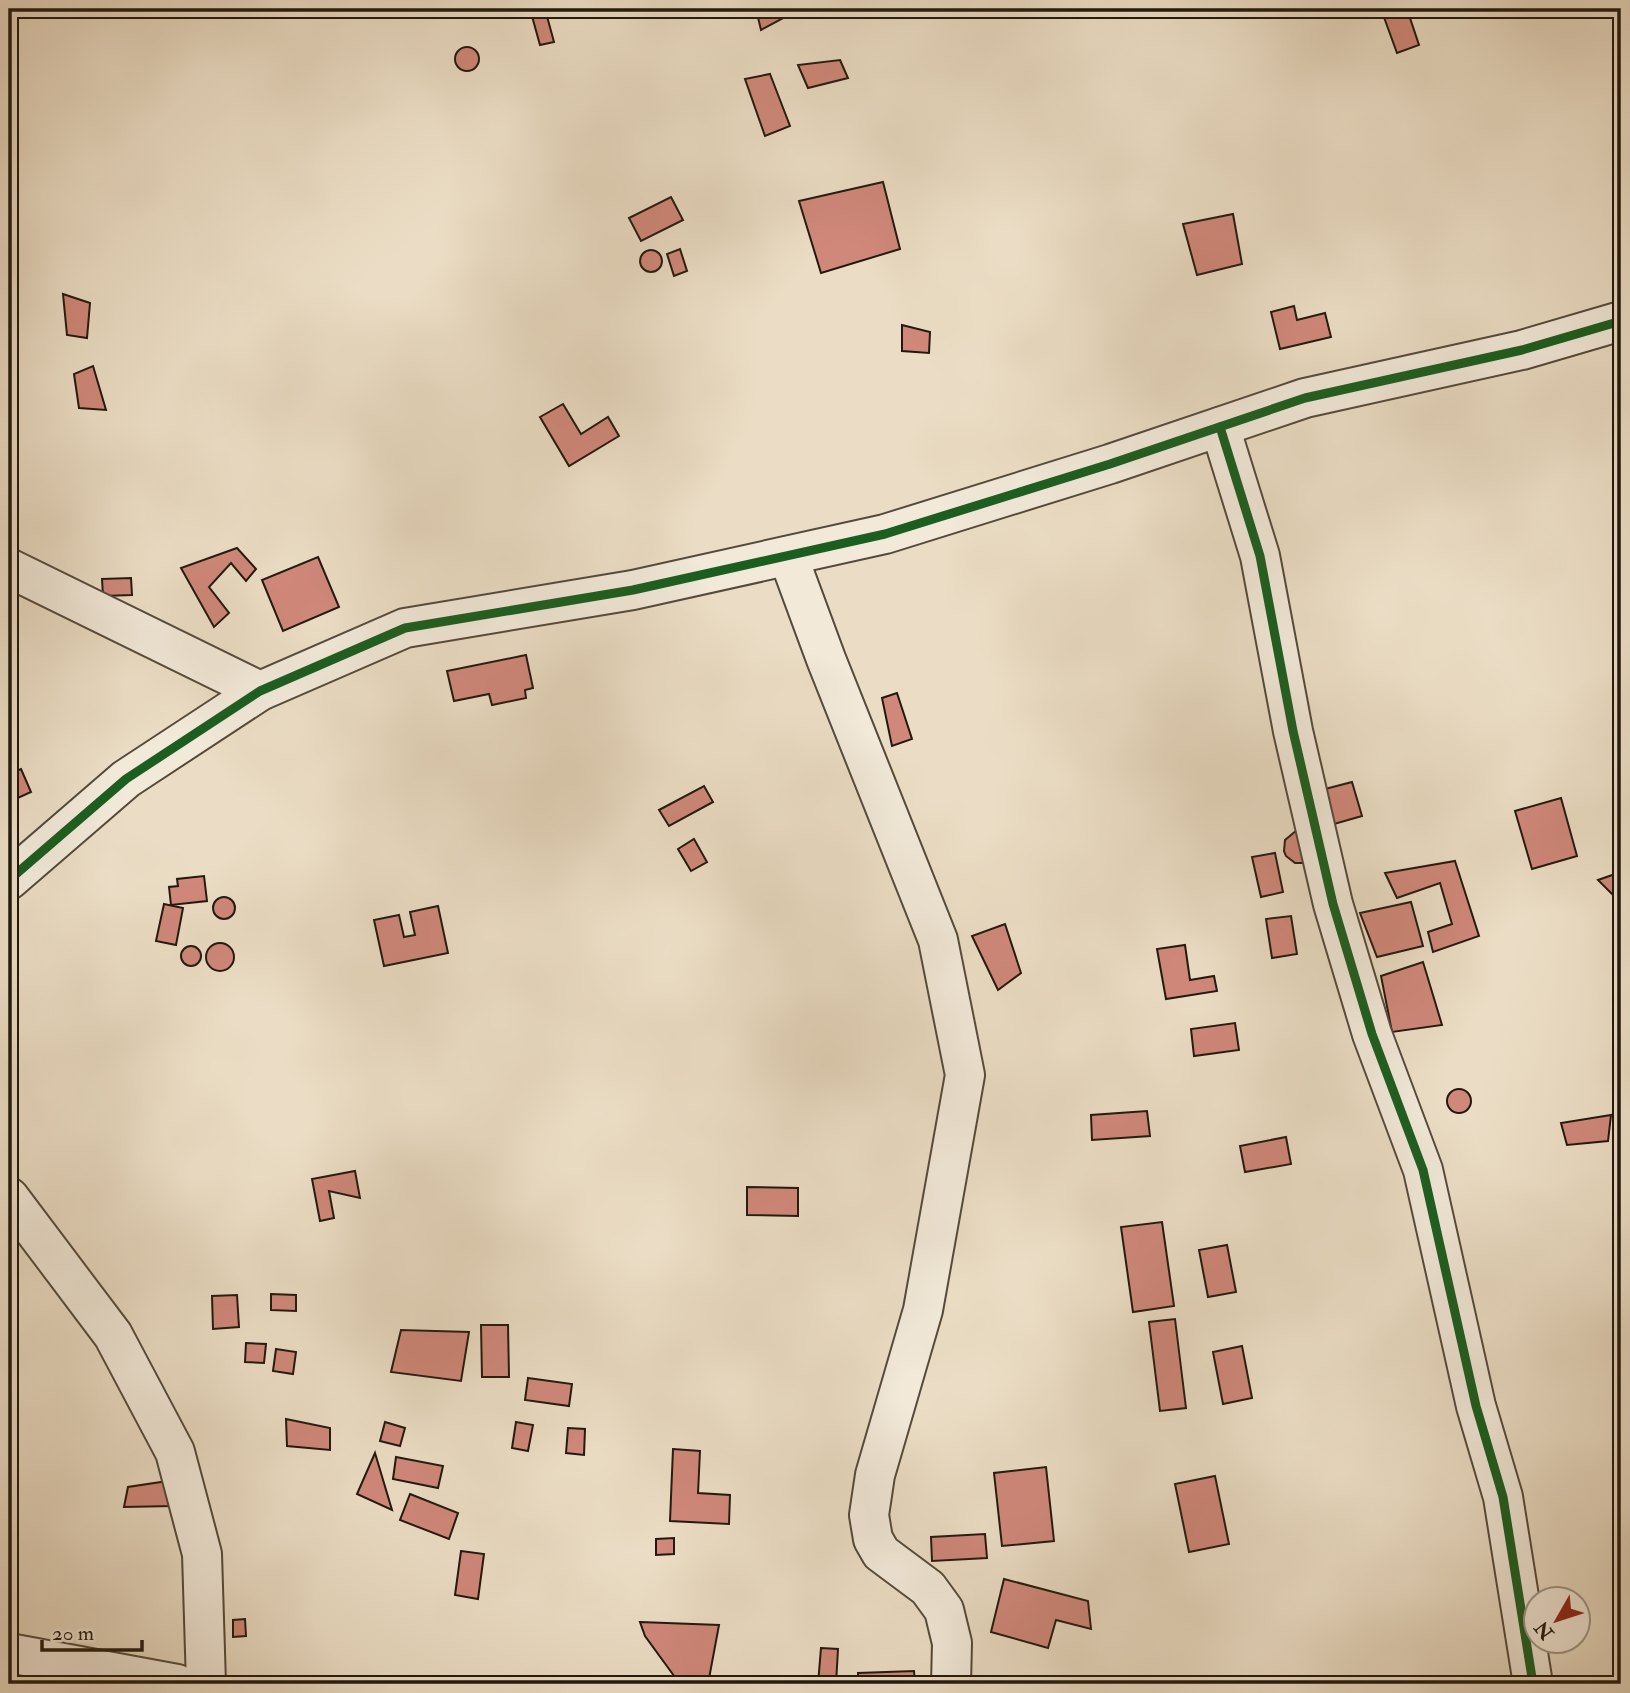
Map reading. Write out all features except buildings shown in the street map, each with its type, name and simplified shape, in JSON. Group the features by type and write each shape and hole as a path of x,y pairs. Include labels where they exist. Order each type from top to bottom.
{"street":[{"path":"9,880 126,779 260,691 405,628 633,590 886,534 1306,398 1522,350 1621,321"},
{"path":"1220,427 1261,556 1293,731 1333,904 1372,1034 1423,1170 1476,1406 1503,1497 1533,1684"},
{"path":"788,556 938,940 965,1075 923,1310 875,1475 869,1515 873,1539 881,1553 928,1588 944,1610 952,1643 951,1684"},
{"path":"9,568 260,691"},
{"path":"9,1197 113,1335 175,1452 202,1554 206,1684"},
{"path":"9,1653 177,1684"}],"cycle path":[{"path":"9,880 126,779 260,691 405,628 633,590 885,534 1110,464 1305,398 1522,350 1621,321"},
{"path":"1220,427 1260,556 1293,731 1333,904 1372,1034 1423,1170 1476,1406 1503,1497 1533,1684"}]}
